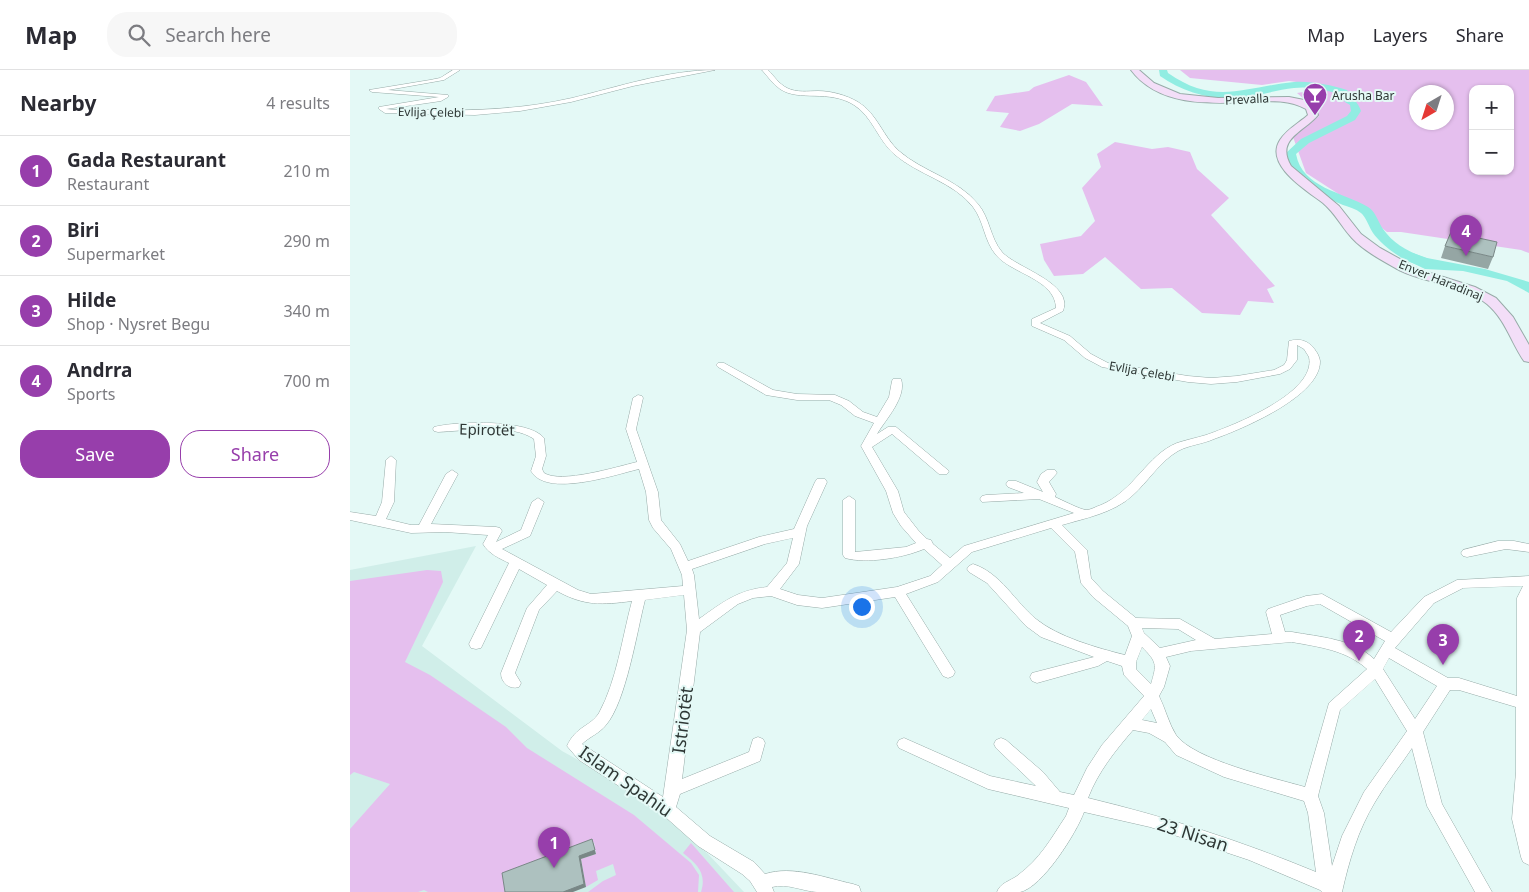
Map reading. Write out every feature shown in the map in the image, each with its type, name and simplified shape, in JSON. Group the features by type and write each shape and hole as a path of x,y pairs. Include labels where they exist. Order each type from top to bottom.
{"main road":[{"name":"Prevalla","path":"1135,70 1145,81 1154,87 1184,98 1226,101 1276,98 1293,100 1306,105 1314,111 1313,115 1292,133 1281,150"},
{"name":"Enver Haradinaj","path":"1281,150 1288,167 1302,182 1335,207 1347,226 1363,242 1413,272 1464,288 1490,300 1506,316 1529,358"}],"street":[{"name":"Evlija Çelebi","path":"457,70 442,79 430,82 372,90 446,96 438,100 381,108 385,111 475,113 537,107 633,84 712,70"},
{"name":"Evlija Çelebi","path":"694,630 733,601 751,592 771,591 797,600 822,603 898,592 934,579 968,549 1046,524 1054,524 1086,514 1120,500 1132,490 1162,457 1175,448 1208,438 1259,418 1311,378 1315,368 1314,357 1304,344 1296,341 1292,343 1292,360 1287,367 1277,372 1210,381 1120,368 1096,361 1081,352 1067,338 1035,324 1035,321 1060,309 1060,300 1042,280 1015,266 998,253 976,207 965,196 898,154 889,145 870,116 858,104 831,94 787,90 778,84 765,70"},
{"path":"721,365 770,393 797,397 831,397 845,403 859,414 879,421"},
{"path":"866,446 872,432 896,396 897,380"},
{"name":"Istriotët","path":"638,398 631,429 641,465 652,492 656,525 676,547 688,575 694,630 673,790 668,809"},
{"name":"Epirotët","path":"438,429 481,426 531,431 539,438 541,456 536,469 538,474 545,479 569,480 641,465"},
{"path":"866,446 892,429 944,471"},
{"path":"866,446 892,491 892,500 903,520 950,564"},
{"path":"379,521 388,502 391,460"},
{"path":"423,529 452,474"},
{"path":"986,499 1045,498 1050,494 1043,482 1045,477 1051,474"},
{"path":"771,591 793,564 800,532 821,482"},
{"path":"1012,484 1086,514"},
{"path":"849,500 849,555 856,557 908,551 927,543"},
{"path":"493,548 526,533 538,502"},
{"path":"350,516 400,527 496,530 489,544 493,548 574,594 591,599 690,590"},
{"path":"1005,892 1043,865 1073,820 1092,773 1107,750 1157,687 1163,666 1158,654 1136,629 1085,580 1081,550 1054,524"},
{"path":"685,567 763,540 800,532"},
{"path":"1467,553 1506,544 1521,545 1529,548"},
{"path":"476,644 516,562"},
{"path":"973,569 991,580 1030,622 1046,633 1104,655 1129,662"},
{"path":"1330,889 1316,813 1310,796 1334,708 1376,669 1390,644 1429,600 1461,583 1502,580 1529,581"},
{"path":"514,683 508,677 508,673 533,608 556,584"},
{"path":"1529,586 1523,598 1526,708 1520,819 1529,857"},
{"path":"898,592 948,672"},
{"name":"Islam Spahiu","path":"640,595 615,689 603,718 581,736 574,746 584,755 668,809 704,841 748,868 764,887"},
{"path":"1280,637 1273,612 1306,601 1322,598 1366,626 1446,684 1459,684 1526,708"},
{"path":"1136,629 1180,624 1218,643"},
{"path":"1136,629 1129,670 1152,695 1170,738"},
{"path":"1158,654 1191,646 1292,637 1338,646 1362,656 1376,669 1415,731 1435,806 1484,892"},
{"path":"1037,677 1098,662 1104,655"},
{"path":"1330,889 1350,836 1378,784 1446,684"},
{"path":"1129,723 1152,728 1170,738 1181,750 1220,768 1310,796"},
{"path":"673,790 755,756 758,743"},
{"name":"23 Nisan","path":"904,744 988,782 1150,820 1251,853 1330,889"},
{"path":"1001,744 1038,777 1056,799"},
{"path":"764,887 777,878 793,879 853,892"}],"shaded area":[{"path":"1180,70 1529,70 1529,253 1521,250 1401,232 1387,232 1337,193 1306,173 1293,137 1319,116 1311,105 1297,93 1334,87 1289,81 1262,85 1190,78"},
{"path":"1069,75 1086,82 1103,106 1072,104 1039,124 1020,131 1000,127 1009,113 986,111 995,96 1029,91 1034,87"},
{"path":"1115,142 1152,149 1168,147 1190,152 1197,169 1229,198 1211,215 1275,286 1267,289 1274,303 1248,301 1240,315 1202,313 1172,288 1141,289 1105,257 1083,274 1054,276 1044,260 1040,244 1081,236 1095,221 1082,188 1101,167 1097,154"},
{"path":"476,546 422,646 562,751 643,796 708,854 744,892 350,892 350,570"},
{"path":"427,570 441,571 443,582 405,662 430,675 506,727 527,748 634,815 691,863 699,875 698,892 588,892 603,881 616,875 613,864 596,871 598,880 586,887 581,859 596,854 594,842 505,892 428,892 424,890 418,892 350,892 350,829 390,784 354,772 350,775 350,581"},
{"path":"691,843 734,892 701,892 703,879 700,869 683,853"}],"water":[{"path":"1413,253 1427,258 1485,269 1529,282 1529,293 1507,281 1463,271 1425,269 1400,257"}],"building":[{"path":"1451,232 1497,242 1493,257 1445,246"},
{"path":"592,839 595,850 579,856 584,884 563,892 505,892 502,873"}],"waterway":[{"path":"1163,70 1163,74 1173,81 1203,93 1219,96 1240,95 1295,85 1321,86 1344,92 1348,100 1354,104 1356,111 1351,118 1305,141 1291,153 1293,163 1299,173 1319,189 1365,210 1378,231 1396,249 1427,263"}],"place":[{"name":"Arusha Bar","path":"1315,116"},
{"name":"Andrra","path":"1466,256"},
{"name":"Biri","path":"1359,661"},
{"name":"Hilde","path":"1443,665"},
{"name":"Gada Restaurant","path":"554,868"}]}
